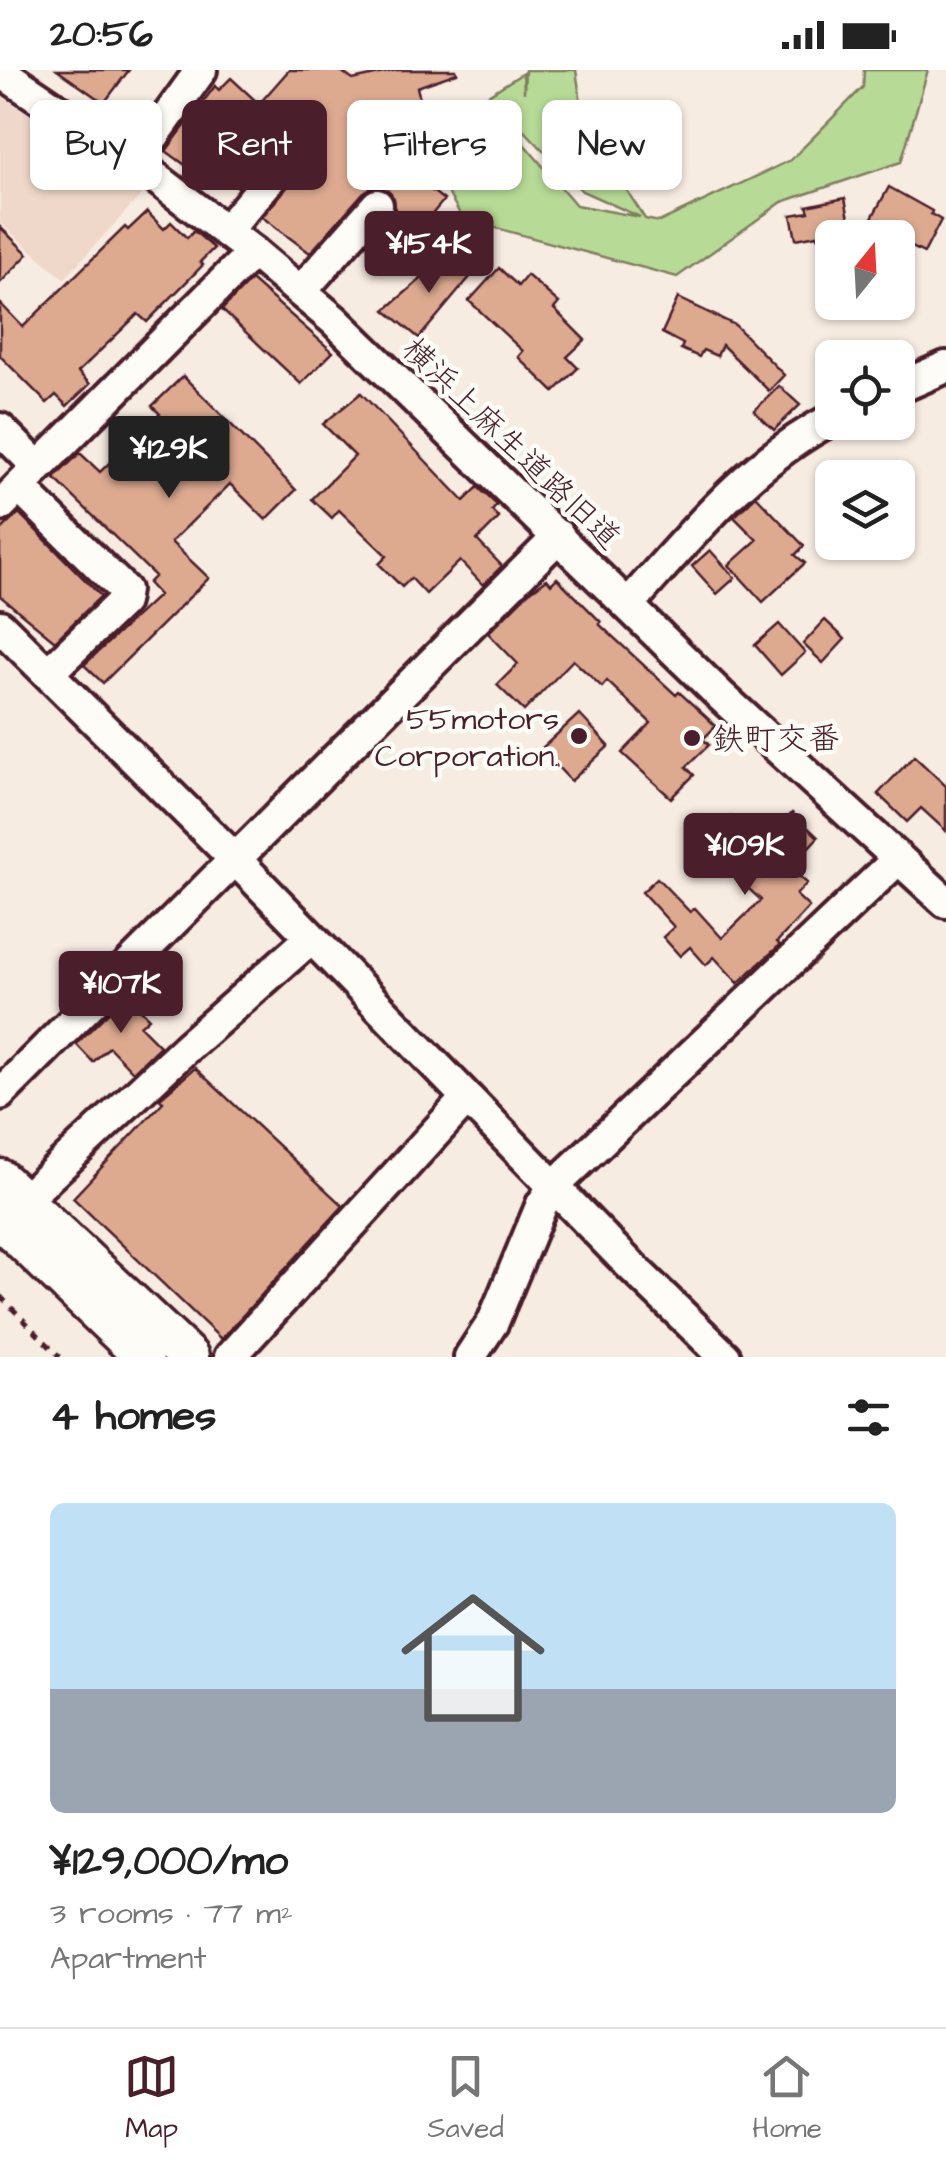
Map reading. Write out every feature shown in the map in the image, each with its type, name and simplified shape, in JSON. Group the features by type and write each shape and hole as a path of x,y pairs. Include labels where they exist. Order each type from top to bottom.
{"main road":[{"path":"8,1200 144,1357"},
{"path":"8,1200 189,1357"}],"street":[{"path":"162,124 201,70"},
{"name":"横浜上麻生道路旧道","path":"0,71 43,100"},
{"name":"横浜上麻生道路旧道","path":"162,182 301,291 720,695 946,902"},
{"path":"226,231 260,190"},
{"path":"301,291 377,205"},
{"path":"19,487 253,252"},
{"path":"915,381 946,367"},
{"path":"628,605 733,490 815,428"},
{"path":"0,429 19,487 124,590 122,602 48,674"},
{"path":"0,1094 559,536"},
{"path":"0,626 725,1357"},
{"path":"470,1357 493,1322 542,1204 554,1186 897,860"},
{"path":"8,1200 311,938"},
{"path":"230,1357 468,1098"}],"path":[{"path":"0,1296 60,1357"}],"shaded area":[{"path":"0,95 30,116 30,190 143,193 64,279 0,223"}],"green space":[{"path":"525,70 576,70 581,100 542,100 542,149 523,129 524,144 542,165 542,190 563,190 576,205 640,217 581,190 627,190 645,219 659,222 791,160 863,87 864,70 928,70 901,162 782,202 677,277 463,219 446,190 522,190 522,100 480,100 523,73 524,93"}],"building":[{"path":"57,70 129,70 106,100 100,100"},
{"path":"289,70 339,70 353,80 397,70 457,73 417,87 420,100 347,100 347,190 368,190 310,253 262,217 285,190 327,190 327,100 263,100"},
{"path":"231,78 255,100 204,100 215,86 219,90"},
{"path":"182,130 182,163 166,151"},
{"path":"889,187 941,220 924,253 915,248 915,220 871,220"},
{"path":"385,190 431,190 444,200 391,263 368,244 395,210 394,198"},
{"path":"845,198 849,220 815,220 815,235 796,239 791,215 809,212 807,206"},
{"path":"147,212 164,229 171,222 187,238 194,231 214,248 200,262 203,265 147,322 138,314 78,372 90,384 67,406 56,395 47,403 0,356 0,303 23,327 125,227 128,230"},
{"path":"0,227 28,254 0,283"},
{"path":"450,254 470,277 419,338 385,310"},
{"path":"499,268 518,286 527,275 559,303 554,309 585,340 567,357 578,368 554,392 518,357 523,351 469,301"},
{"path":"251,280 333,352 301,384 222,310"},
{"path":"678,298 735,325 784,375 769,391 722,345 717,356 703,350 699,357 681,349 683,344 662,333"},
{"path":"183,376 296,490 266,520 230,484 171,542 209,578 103,683 84,665 159,595 148,583 155,576 54,478 80,453 100,472 160,414 152,406"},
{"path":"779,386 800,405 774,430 754,411"},
{"path":"361,393 464,501 478,487 497,505 492,511 499,518 477,540 502,566 483,585 460,561 426,594 411,578 402,587 379,564 387,556 339,510 332,518 312,499 355,456 323,424"},
{"path":"756,496 804,546 795,555 805,563 763,602 729,565 757,540 734,517"},
{"path":"19,513 101,596 55,641 0,596 0,531"},
{"path":"710,550 735,578 717,594 692,566"},
{"path":"557,578 599,624 716,726 703,739 709,745 686,767 694,775 671,798 622,753 651,723 607,681 602,687 573,660 524,711 497,685 518,664 488,633 528,593 547,579 551,584"},
{"path":"825,620 845,639 823,663 803,644"},
{"path":"779,624 805,653 781,675 755,645"},
{"path":"579,714 609,746 571,781 541,749"},
{"path":"914,756 946,786 946,831 921,808 907,822 878,794"},
{"path":"792,813 818,837 790,868 807,883 796,895 809,907 777,942 780,945 738,983 714,957 706,965 690,947 680,956 663,937 674,927 642,892 657,878 690,912 695,908 722,938 761,900 739,880 745,873 709,848 731,817 766,843"},
{"path":"126,995 149,1018 140,1026 160,1046 133,1072 109,1047 93,1062 76,1044"},
{"path":"195,1068 343,1206 221,1339 73,1198 163,1102 159,1099"}],"place":[{"name":"55motors Corporation.","path":"579,736"},
{"name":"鉄町交番","path":"692,738"}]}
